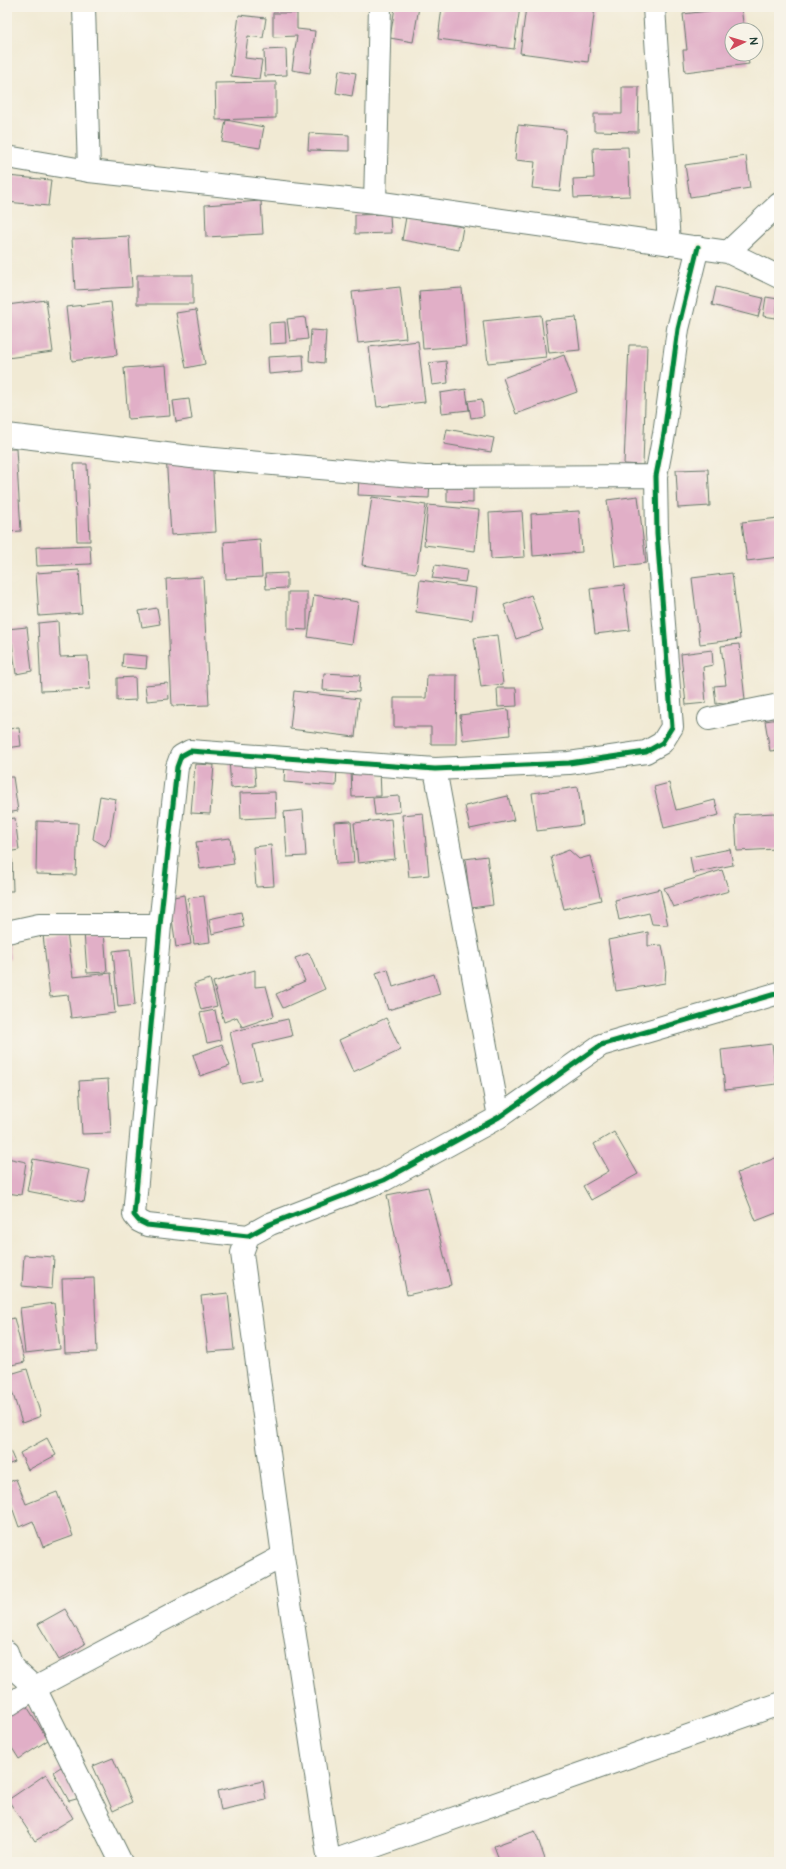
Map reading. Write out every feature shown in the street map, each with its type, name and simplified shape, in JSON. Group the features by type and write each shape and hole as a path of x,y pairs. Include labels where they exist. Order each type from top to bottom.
{"street":[{"path":"84,7 88,171"},
{"path":"375,202 380,7"},
{"path":"654,7 669,244"},
{"path":"7,157 88,171 375,202 698,247 728,252 779,277"},
{"path":"728,252 779,204"},
{"path":"698,247 678,329 664,434 656,476 657,534 672,727 662,743 646,752 569,764 435,769 190,751 181,756 177,767 160,925 134,1214 139,1221 147,1225 248,1236 270,1224 384,1180 499,1117 601,1044 779,993"},
{"path":"7,435 191,457 425,477 656,476"},
{"path":"709,719 779,705"},
{"path":"435,769 499,1117"},
{"path":"7,932 39,925 160,925"},
{"path":"248,1236 242,1253 283,1556 329,1862 779,1704"},
{"path":"7,1706 35,1688 283,1556"},
{"path":"7,1652 12,1667 35,1688 121,1862"}],"building":[{"path":"395,7 419,7 413,42 390,38"},
{"path":"442,7 520,7 514,49 438,39"},
{"path":"526,7 595,7 588,62 520,53"},
{"path":"741,7 743,22 724,22 724,62 749,62 749,64 685,72 683,50 687,50 683,14"},
{"path":"273,13 297,13 297,29 315,31 310,73 292,70 297,36 273,37"},
{"path":"239,15 266,18 263,38 248,36 245,58 262,60 259,79 231,76"},
{"path":"286,49 287,75 265,76 264,50"},
{"path":"339,70 356,73 352,96 336,93"},
{"path":"276,82 276,118 216,120 215,83"},
{"path":"622,87 639,87 638,132 594,131 594,114 622,114"},
{"path":"226,120 264,127 260,148 222,142"},
{"path":"518,125 566,130 560,191 532,188 535,162 515,160"},
{"path":"309,133 349,135 349,151 308,150"},
{"path":"628,147 630,196 574,198 573,179 594,178 593,148"},
{"path":"746,156 750,188 690,197 685,165"},
{"path":"7,176 51,180 48,206 7,202"},
{"path":"261,201 263,234 206,237 205,205"},
{"path":"390,214 391,233 355,234 355,215"},
{"path":"406,217 463,227 459,250 402,240"},
{"path":"129,236 132,287 75,290 72,239"},
{"path":"137,275 193,275 193,304 137,304"},
{"path":"400,287 406,338 358,343 352,292"},
{"path":"716,287 763,298 758,317 712,305"},
{"path":"462,288 466,346 423,349 419,291"},
{"path":"766,297 778,299 776,318 763,316"},
{"path":"46,300 53,352 7,358 7,305"},
{"path":"111,302 117,355 72,361 66,307"},
{"path":"196,310 205,364 186,368 176,313"},
{"path":"541,315 546,357 488,363 483,321"},
{"path":"305,317 308,339 290,341 287,319"},
{"path":"576,317 580,350 549,353 545,320"},
{"path":"285,322 286,343 270,344 269,323"},
{"path":"311,330 326,331 324,363 309,361"},
{"path":"418,341 425,402 377,407 369,347"},
{"path":"629,345 647,345 643,465 624,464"},
{"path":"303,355 304,371 269,374 268,357"},
{"path":"564,355 577,392 516,414 503,378"},
{"path":"446,361 448,383 432,385 429,363"},
{"path":"166,365 170,416 128,419 124,368"},
{"path":"466,389 469,410 442,413 440,393"},
{"path":"189,399 192,419 176,422 173,401"},
{"path":"482,399 484,416 471,418 468,401"},
{"path":"447,429 494,438 491,452 444,444"},
{"path":"7,449 16,449 21,531 7,532"},
{"path":"212,453 216,532 171,535 166,455"},
{"path":"74,464 87,464 90,541 77,541"},
{"path":"708,469 710,506 678,508 676,470"},
{"path":"359,477 430,480 429,498 358,495"},
{"path":"447,488 473,488 473,503 447,502"},
{"path":"638,496 646,563 615,567 607,500"},
{"path":"372,497 426,505 416,573 362,565"},
{"path":"428,505 479,510 475,551 424,545"},
{"path":"522,511 525,557 491,559 489,513"},
{"path":"579,511 582,552 533,556 531,514"},
{"path":"779,518 779,557 747,561 742,522"},
{"path":"260,539 262,577 226,579 224,542"},
{"path":"90,545 91,564 37,566 36,547"},
{"path":"435,565 467,570 465,582 432,578"},
{"path":"79,570 82,613 39,616 36,573"},
{"path":"287,573 287,588 266,589 265,574"},
{"path":"732,573 740,639 700,644 692,578"},
{"path":"203,577 209,705 172,706 166,579"},
{"path":"420,580 476,588 472,620 416,612"},
{"path":"624,585 630,630 595,634 590,589"},
{"path":"288,592 307,592 307,630 288,629"},
{"path":"314,595 358,602 352,644 308,637"},
{"path":"531,595 543,630 516,639 504,605"},
{"path":"157,608 160,624 142,627 139,611"},
{"path":"58,621 60,657 88,656 90,689 41,691 38,623"},
{"path":"27,627 32,671 16,674 12,643 7,643 7,629"},
{"path":"497,635 503,684 481,687 474,638"},
{"path":"739,644 745,700 716,704 714,686 726,685 721,646"},
{"path":"712,650 713,665 703,667 706,703 686,705 681,654"},
{"path":"123,654 147,656 146,669 122,667"},
{"path":"324,673 360,675 359,692 323,690"},
{"path":"427,675 457,675 456,744 431,744 431,727 394,727 394,698 426,698"},
{"path":"135,677 136,700 117,701 117,678"},
{"path":"168,683 169,699 147,701 145,685"},
{"path":"497,688 516,688 517,706 498,707"},
{"path":"294,691 359,699 355,737 290,729"},
{"path":"508,709 510,735 463,740 460,715"},
{"path":"779,719 779,750 770,751 765,721"},
{"path":"19,728 21,746 7,748 7,729"},
{"path":"254,758 256,786 231,788 229,759"},
{"path":"285,763 337,767 336,786 284,782"},
{"path":"195,764 214,765 210,814 191,813"},
{"path":"380,769 381,796 352,797 351,770"},
{"path":"7,777 13,777 18,811 7,813"},
{"path":"669,783 676,810 715,800 719,815 664,828 654,787"},
{"path":"578,787 583,825 537,831 532,793"},
{"path":"275,792 276,817 241,819 240,793"},
{"path":"100,796 116,799 110,837 105,846 93,839"},
{"path":"399,796 400,812 375,815 373,798"},
{"path":"508,796 514,820 470,829 465,806"},
{"path":"303,810 306,856 287,857 284,812"},
{"path":"423,813 429,875 409,877 402,815"},
{"path":"775,813 777,849 737,851 735,815"},
{"path":"15,818 19,850 7,852 7,819"},
{"path":"391,819 395,859 358,863 354,823"},
{"path":"37,821 78,823 76,875 36,874"},
{"path":"351,821 354,863 336,864 334,822"},
{"path":"230,838 234,864 200,869 196,842"},
{"path":"271,845 274,886 256,887 253,847"},
{"path":"730,849 733,865 693,873 690,857"},
{"path":"569,850 579,859 590,856 601,900 564,909 551,857"},
{"path":"487,856 493,905 471,908 465,859"},
{"path":"7,859 12,859 13,891 7,891"},
{"path":"722,870 729,891 673,907 664,888"},
{"path":"660,889 668,925 652,924 649,913 619,920 615,900"},
{"path":"184,895 191,944 176,947 169,898"},
{"path":"204,896 210,942 194,944 188,898"},
{"path":"241,912 244,927 212,934 209,919"},
{"path":"104,931 107,972 87,973 84,932"},
{"path":"67,932 73,977 111,973 115,1013 71,1018 68,995 50,997 43,935"},
{"path":"648,932 648,946 662,945 666,967 665,983 616,991 608,940"},
{"path":"7,937 10,958 7,959"},
{"path":"130,949 135,1005 118,1007 113,951"},
{"path":"309,953 325,989 283,1008 276,994 305,981 295,958"},
{"path":"388,969 393,987 434,974 440,994 388,1010 376,973"},
{"path":"255,970 255,987 266,986 274,1016 242,1027 237,1017 224,1022 213,982"},
{"path":"210,979 217,1006 201,1010 194,984"},
{"path":"215,1010 221,1040 207,1043 200,1013"},
{"path":"386,1018 401,1050 353,1072 339,1040"},
{"path":"288,1019 292,1036 253,1045 261,1079 241,1083 230,1032"},
{"path":"222,1044 230,1066 200,1076 193,1055"},
{"path":"772,1044 777,1084 725,1090 721,1050"},
{"path":"108,1079 111,1133 82,1134 79,1081"},
{"path":"614,1132 638,1174 591,1200 583,1186 609,1171 594,1144"},
{"path":"778,1157 779,1212 756,1221 737,1173"},
{"path":"7,1158 26,1162 21,1195 7,1193"},
{"path":"33,1159 90,1170 84,1202 27,1191"},
{"path":"428,1187 451,1285 407,1295 387,1195"},
{"path":"24,1255 54,1257 52,1289 22,1286"},
{"path":"94,1278 97,1352 65,1353 62,1279"},
{"path":"228,1293 234,1350 208,1352 201,1296"},
{"path":"54,1303 60,1349 25,1353 20,1308"},
{"path":"14,1318 25,1362 7,1366 7,1320"},
{"path":"27,1369 41,1416 22,1423 7,1375"},
{"path":"47,1438 56,1455 28,1470 20,1453"},
{"path":"7,1444 15,1462 7,1465"},
{"path":"16,1479 26,1504 57,1492 73,1536 43,1547 33,1521 19,1527 7,1493 7,1483"},
{"path":"65,1609 85,1644 59,1660 38,1624"},
{"path":"7,1677 12,1692 7,1694"},
{"path":"23,1700 48,1740 19,1759 7,1740 7,1710"},
{"path":"113,1758 132,1802 113,1811 93,1766"},
{"path":"61,1767 80,1798 69,1801 53,1772"},
{"path":"46,1774 73,1818 35,1841 8,1800"},
{"path":"263,1781 266,1800 221,1810 217,1791"},
{"path":"535,1831 546,1862 500,1862 494,1846"}],"cycle path":[{"path":"698,247 678,329 664,434 656,476 657,534 672,727 662,743 646,752 569,763 435,769 190,751 181,756 177,767 160,925 134,1215 139,1221 147,1225 248,1236 270,1224 384,1180 499,1117 601,1045 779,993"}]}
